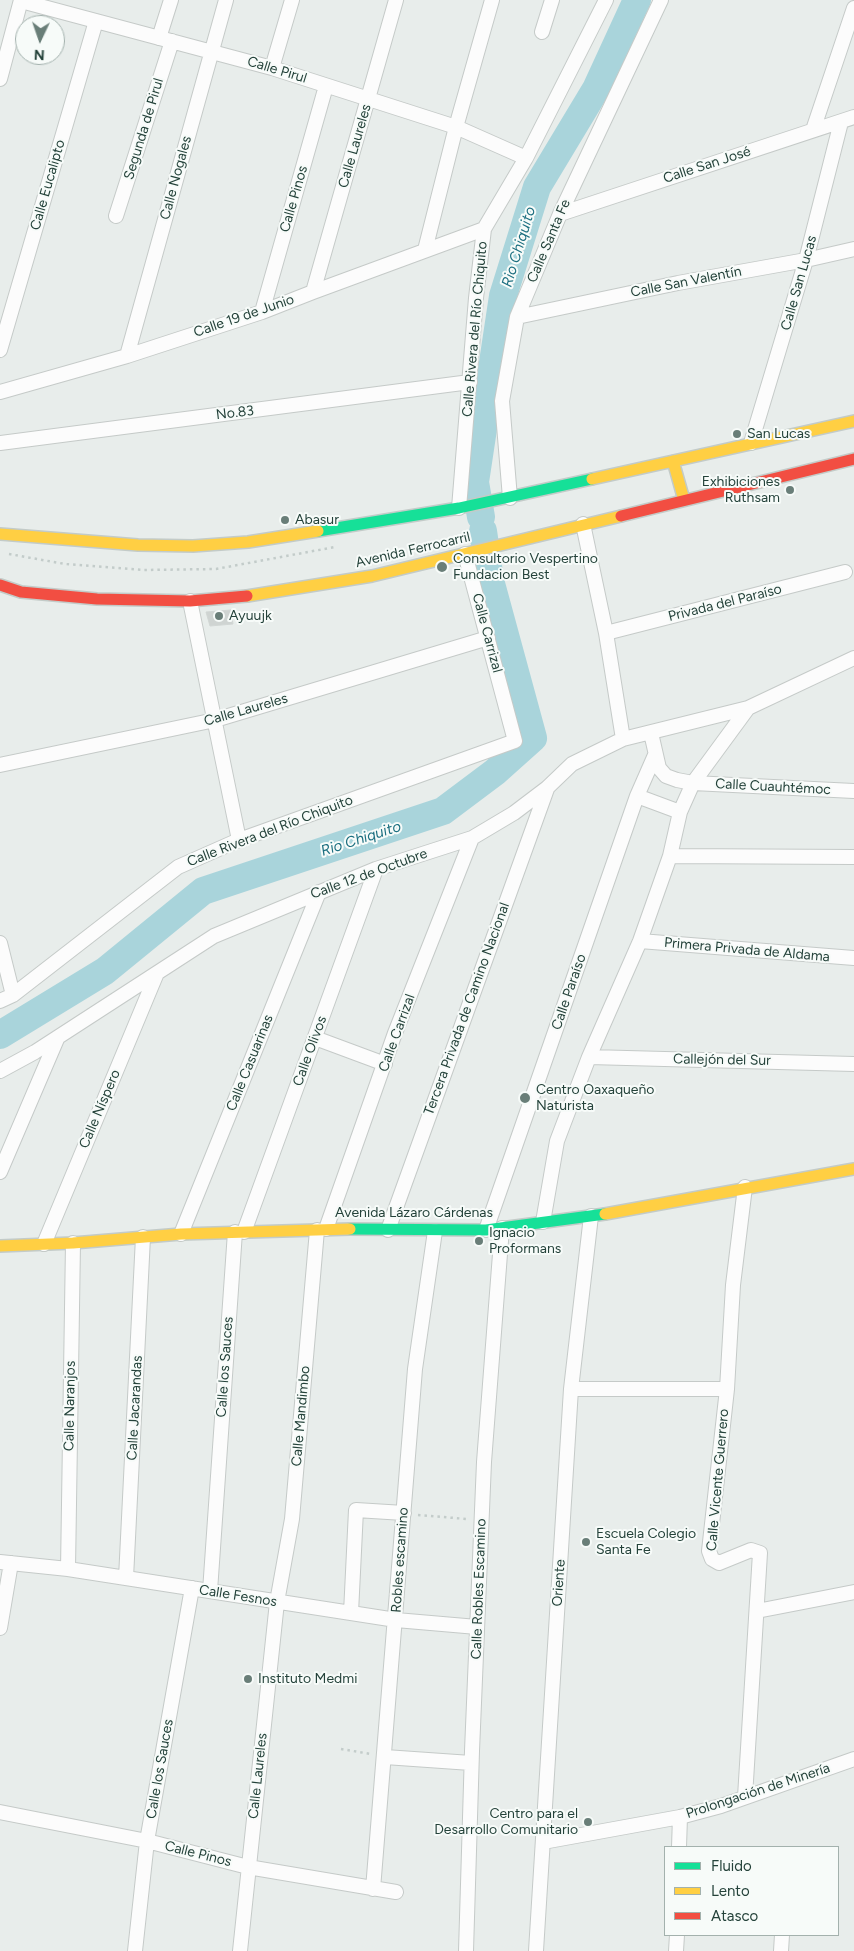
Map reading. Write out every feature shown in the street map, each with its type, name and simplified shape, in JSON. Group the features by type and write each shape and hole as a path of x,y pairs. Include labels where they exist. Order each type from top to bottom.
{"main road":[{"path":"0,534 138,545 193,546 248,542 464,507 854,421"},
{"name":"Avenida Ferrocarril","path":"0,585 21,592 98,599 190,601 236,598 372,576 854,459"},
{"path":"673,461 684,500"},
{"name":"Avenida Lázaro Cárdenas","path":"0,1246 73,1243 181,1234 321,1229 486,1230 591,1216 854,1169"}],"street":[{"name":"Calle Pirul","path":"21,0 272,68 456,127 526,158"},
{"path":"0,79 21,0"},
{"name":"Segunda de Pirul","path":"116,216 165,39 171,0"},
{"name":"Calle Nogales","path":"127,356 226,0"},
{"path":"272,68 292,0"},
{"name":"Calle Laureles","path":"313,292 396,0"},
{"path":"424,250 492,0"},
{"path":"542,32 552,0"},
{"name":"Calle Rivera del Río Chiquito","path":"464,507 476,298 484,229 526,158 606,0"},
{"name":"Calle Santa Fe","path":"504,499 502,401 517,316 560,214 660,0"},
{"path":"814,130 854,8"},
{"name":"Calle Eucalipto","path":"0,350 96,21"},
{"name":"Calle Pinos","path":"262,312 326,86"},
{"name":"Calle San José","path":"560,214 847,120"},
{"name":"Calle San Lucas","path":"751,443 847,120"},
{"name":"Calle 19 de Junio","path":"0,392 127,356 262,312 484,229"},
{"name":"Calle San Valentín","path":"517,316 854,249"},
{"name":"No.83","path":"0,443 470,382"},
{"path":"583,524 606,633 623,739"},
{"name":"Calle Carrizal","path":"469,552 488,638 515,741"},
{"name":"Privada del Paraíso","path":"606,633 845,572"},
{"path":"190,601 239,840"},
{"name":"Calle Laureles","path":"0,766 215,720 488,638"},
{"name":"Calle 12 de Octubre","path":"0,1071 57,1038 214,936 376,869 472,838 514,813 547,788 572,764 623,739 748,708 854,658"},
{"name":"Calle 12 de Octubre","path":"543,1222 557,1141 589,1057 640,941 670,856 680,812 693,783 748,708"},
{"path":"651,733 654,755"},
{"name":"Calle Rivera del Río Chiquito","path":"0,1001 13,995 178,867 239,840 515,741"},
{"name":"Calle Cuauhtémoc","path":"654,755 659,768 666,776 693,783 854,791"},
{"name":"Calle Paraíso","path":"486,1230 654,755"},
{"name":"Tercera Privada de Camino Nacional","path":"388,1230 547,788"},
{"path":"638,796 680,812"},
{"name":"Calle Carrizal","path":"321,1229 472,838"},
{"path":"670,856 854,857"},
{"name":"Calle Olivos","path":"239,1232 315,1038 376,869"},
{"name":"Calle Casuarinas","path":"181,1234 319,892"},
{"name":"Primera Privada de Aldama","path":"640,941 854,958"},
{"path":"0,943 13,995"},
{"name":"Calle Níspero","path":"44,1244 157,973"},
{"path":"0,1172 57,1038"},
{"path":"315,1038 385,1064"},
{"name":"Callejón del Sur","path":"589,1057 854,1064"},
{"name":"Calle Vicente Guerrero","path":"745,1187 733,1285 727,1389 709,1551 712,1559 719,1562 751,1550 760,1553 745,1797"},
{"name":"Oriente","path":"536,1951 571,1389 591,1216"},
{"name":"Calle Robles Escamino","path":"466,1951 481,1520 502,1228"},
{"name":"Calle Mandimbo","path":"277,1602 292,1519 321,1229"},
{"name":"Robles escamino","path":"373,1889 415,1369 434,1231"},
{"name":"Calle los Sauces","path":"210,1591 239,1232"},
{"name":"Calle Jacarandas","path":"126,1578 143,1237"},
{"name":"Calle Naranjos","path":"68,1569 73,1243"},
{"path":"571,1389 727,1389"},
{"path":"351,1613 356,1510 404,1514"},
{"path":"0,1628 5,1563"},
{"name":"Calle Fesnos","path":"5,1563 68,1569 396,1620 477,1627"},
{"name":"Calle los Sauces","path":"134,1951 147,1841 192,1588"},
{"path":"757,1611 854,1592"},
{"name":"Calle Laureles","path":"240,1951 277,1602"},
{"path":"385,1757 472,1763"},
{"name":"Prolongación de Minería","path":"543,1842 680,1817 721,1806 854,1759"},
{"name":"Calle Pinos","path":"0,1812 147,1841 248,1867 396,1892"},
{"path":"679,1846 680,1817"},
{"path":"676,1951 677,1936"},
{"path":"781,1951 782,1936"}],"path":[{"path":"404,1514 481,1520"},
{"path":"341,1748 385,1757"}],"building":[{"name":"Ayuujk","path":"231,610 233,624 210,626 206,612"}],"waterway":[{"name":"Rio Chiquito","path":"481,517 475,482 503,296 537,187 596,89 637,0"},
{"name":"Rio Chiquito","path":"0,1035 105,971 203,891 443,811 495,772 533,738 490,580 483,531"}],"traffic: fast":[{"path":"318,531 459,508 592,479"},
{"path":"350,1229 486,1230 605,1214"}],"traffic: slow":[{"path":"592,479 854,421"},
{"path":"673,461 684,500"},
{"path":"247,596 372,576 621,516"},
{"path":"0,534 138,545 193,546 248,542 318,531"},
{"path":"605,1214 854,1169"},
{"path":"0,1246 73,1243 181,1234 350,1229"}],"traffic: jam":[{"path":"621,516 854,459"},
{"path":"0,585 21,592 97,599 190,601 247,596"}],"place":[{"name":"San Lucas","path":"737,434"},
{"name":"Exhibiciones Ruthsam","path":"790,490"},
{"name":"Abasur","path":"285,520"},
{"name":"Consultorio Vespertino Fundacion Best","path":"442,567"},
{"name":"Ayuujk","path":"219,616"},
{"name":"Centro Oaxaqueño Naturista","path":"525,1098"},
{"name":"Ignacio Proformans","path":"479,1241"},
{"name":"Escuela Colegio Santa Fe","path":"586,1542"},
{"name":"Instituto Medmi","path":"248,1679"},
{"name":"Centro para el Desarrollo Comunitario","path":"588,1822"}]}
